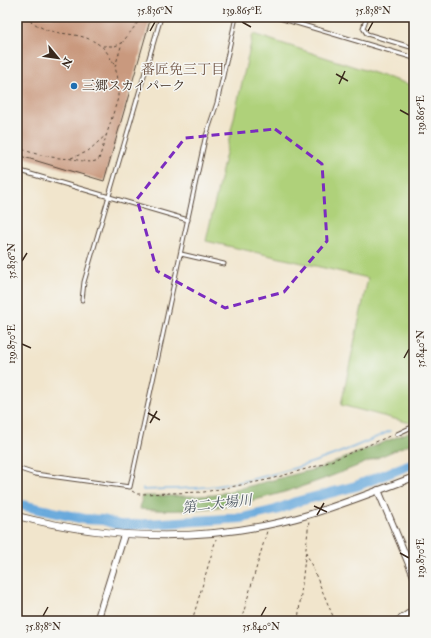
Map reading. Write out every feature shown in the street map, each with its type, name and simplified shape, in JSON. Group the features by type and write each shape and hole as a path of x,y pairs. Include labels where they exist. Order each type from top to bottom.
{"street":[{"path":"17,516 72,529 124,535 218,533 269,524 310,514 414,478"},
{"path":"378,490 414,576"},
{"path":"97,621 124,535"},
{"path":"398,621 414,610"}],"lane":[{"path":"82,300 84,282 161,17"},
{"path":"17,468 35,474 130,487 205,139 217,103 236,17"},
{"path":"276,17 414,58"},
{"path":"367,17 363,28 367,34 414,48"},
{"path":"17,170 188,220"},
{"path":"181,254 224,264"},
{"path":"397,434 414,426"}],"path":[{"path":"17,147 33,153 59,158 70,158 91,162 96,161 100,159 118,98 118,79 115,67 102,46 81,35 47,30 37,26 25,17"},
{"path":"115,67 122,43 142,17"},
{"path":"102,46 115,46 122,43"},
{"path":"70,158 87,152 98,144 106,135"},
{"path":"129,490 137,494 204,492 267,480 324,464 397,434"},
{"path":"298,621 310,514"},
{"path":"241,621 269,524"},
{"path":"192,621 218,533"},
{"path":"306,552 335,621"}],"highlighted area":[{"path":"275,129 322,164 327,241 284,292 225,308 157,271 137,199 185,138"}],"green space":[{"path":"253,34 414,86 414,422 410,423 341,405 368,278 206,241"},
{"path":"414,430 414,442 341,472 276,494 243,503 209,508 175,510 140,509 142,496 215,495 323,467"}],"building":[{"name":"三郷スカイパーク","path":"17,17 151,17 104,181 17,155"}],"waterway":[{"path":"143,488 143,490 207,487 261,477 305,465 390,431"},
{"name":"第二大場川","path":"17,504 84,519 103,520 119,525 242,518 276,510 296,502 356,486 414,463"}],"place":[{"name":"三郷スカイパーク","path":"74,86"}],"district":[{"name":"番匠免三丁目","path":"183,69"}]}
